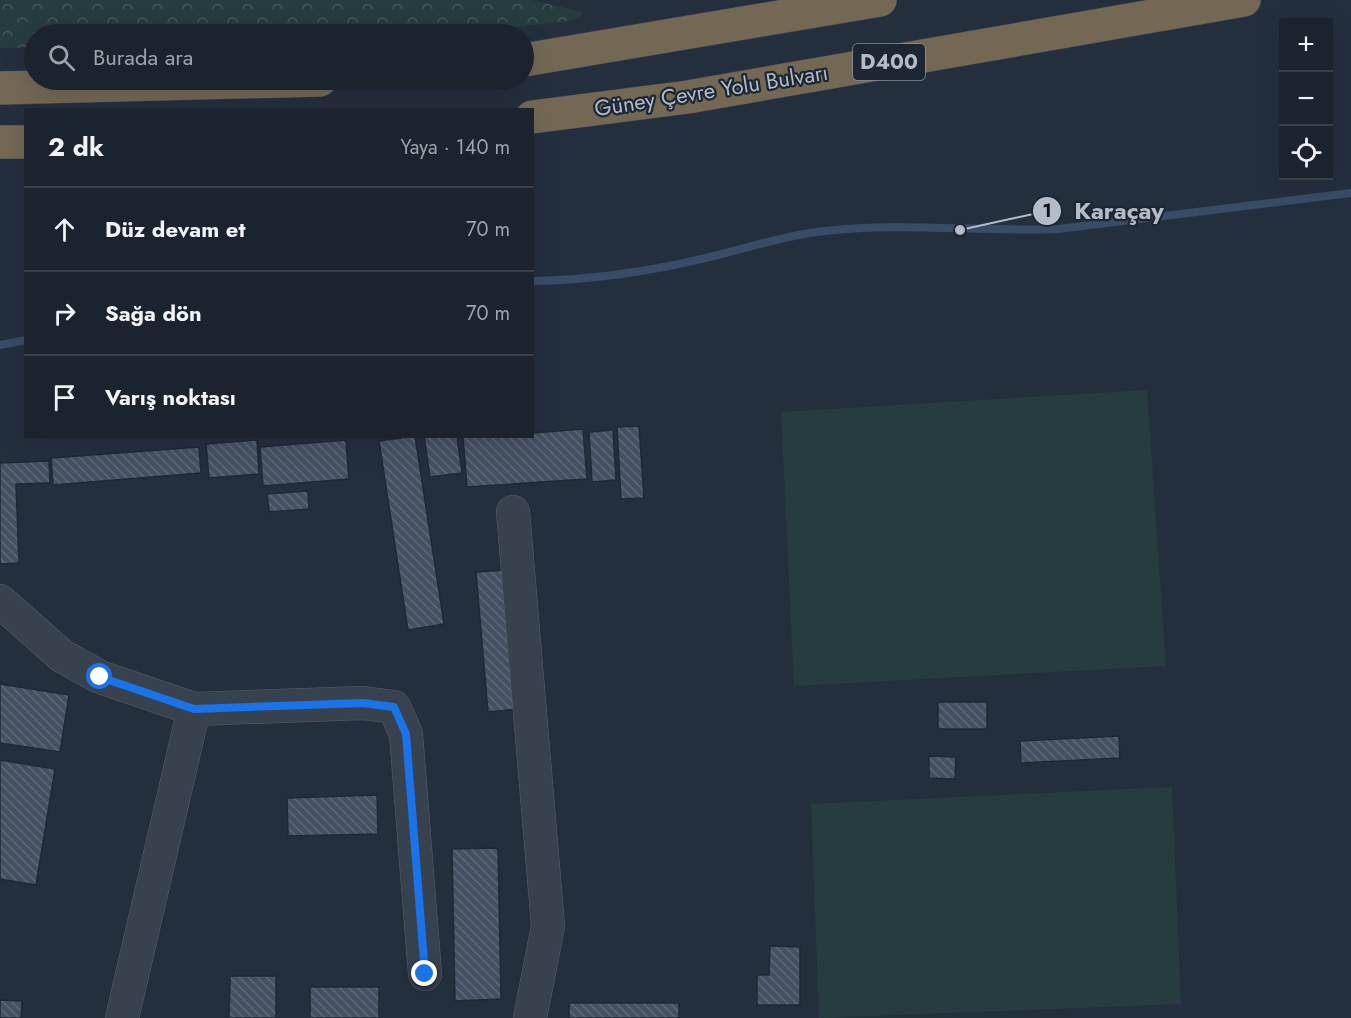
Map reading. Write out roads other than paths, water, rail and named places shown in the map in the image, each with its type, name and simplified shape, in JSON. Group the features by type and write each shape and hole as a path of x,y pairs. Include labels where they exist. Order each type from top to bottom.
{"highway":[{"path":"534,58 880,0"},
{"name":"Güney Çevre Yolu Bulvarı","path":"534,117 688,97 1244,0"},
{"path":"0,88 24,87"},
{"path":"0,142 24,141"}],"lane":[{"path":"513,512 548,926 530,1018"},
{"path":"0,601 62,656 100,677 194,709 363,703 394,707 406,734 425,974"},
{"path":"122,1018 194,709"}],"waterway":[{"path":"534,281 579,279 649,270 784,238 825,231 883,227 1058,229 1351,193"},
{"path":"0,345 24,340"}],"place":[{"name":"Karaçay","path":"960,230"}]}
